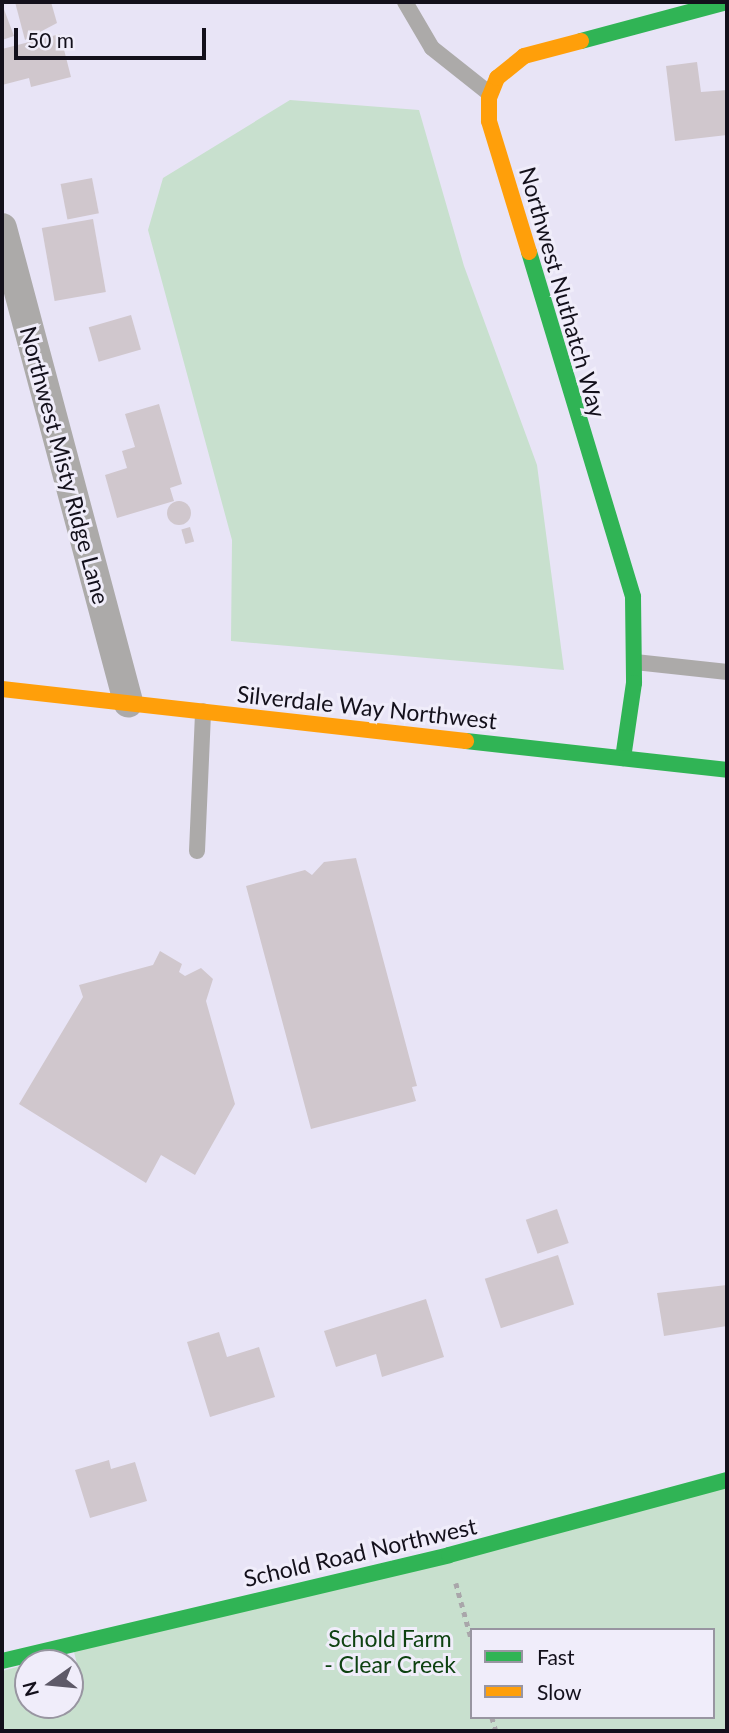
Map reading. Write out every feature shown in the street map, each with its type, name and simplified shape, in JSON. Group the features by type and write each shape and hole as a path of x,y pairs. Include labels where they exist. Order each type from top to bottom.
{"street":[{"path":"490,94 497,78 524,56 727,2"},
{"name":"Northwest Nuthatch Way","path":"490,94 493,134 582,442 624,554 635,662 623,758"},
{"name":"Northwest Misty Ridge Lane","path":"2,228 128,703"},
{"name":"Silverdale Way Northwest","path":"2,689 727,770"},
{"name":"Schold Road Northwest","path":"2,1661 449,1555 727,1480"}],"lane":[{"path":"405,2 432,48 490,94"},
{"path":"635,662 727,672"},
{"path":"197,851 203,711"}],"path":[{"path":"449,1555 470,1634"}],"green space":[{"path":"290,100 419,110 464,266 537,465 564,670 231,641 232,540 148,230 163,178"},
{"name":"Schold Farm - Clear Creek","path":"727,1480 727,1731 2,1731 2,1671 14,1668 14,1719 84,1719 84,1649 73,1649 72,1644"}],"building":[{"path":"15,2 51,2 57,23 25,40"},
{"path":"2,4 14,36 2,40"},
{"path":"60,34 71,77 31,87 29,78 2,85 2,49"},
{"path":"697,62 701,92 727,90 727,135 675,141 666,66"},
{"path":"92,178 99,213 67,219 61,184"},
{"path":"93,219 106,292 55,301 42,228"},
{"path":"131,315 141,350 99,362 89,327"},
{"path":"159,404 182,484 170,488 174,501 117,518 105,475 127,468 122,451 135,447 125,414"},
{"path":"179,501 188,504 191,513 188,522 179,525 170,522 167,513 170,504"},
{"path":"190,527 194,541 185,544 181,529"},
{"path":"356,858 417,1086 412,1087 416,1101 311,1129 246,886 305,870 312,875 324,862"},
{"path":"160,951 182,964 179,972 185,976 201,968 213,979 206,1001 235,1104 195,1175 161,1155 146,1183 19,1104 83,997 79,985 153,965"},
{"path":"557,1209 569,1243 538,1254 526,1220"},
{"path":"558,1255 574,1304 501,1328 485,1279"},
{"path":"727,1285 727,1326 664,1336 657,1293"},
{"path":"426,1299 444,1357 382,1377 376,1354 336,1367 324,1331"},
{"path":"219,1332 227,1357 259,1347 275,1397 210,1417 187,1342"},
{"path":"109,1460 111,1469 135,1462 147,1501 90,1518 75,1470"}],"traffic: fast":[{"path":"581,41 727,2"},
{"path":"529,252 633,597 634,683 623,758"},
{"path":"466,741 727,770"},
{"path":"2,1661 449,1555 727,1480"}],"traffic: slow":[{"path":"529,252 489,121 489,98 497,78 524,56 581,41"},
{"path":"2,689 466,741"}]}
